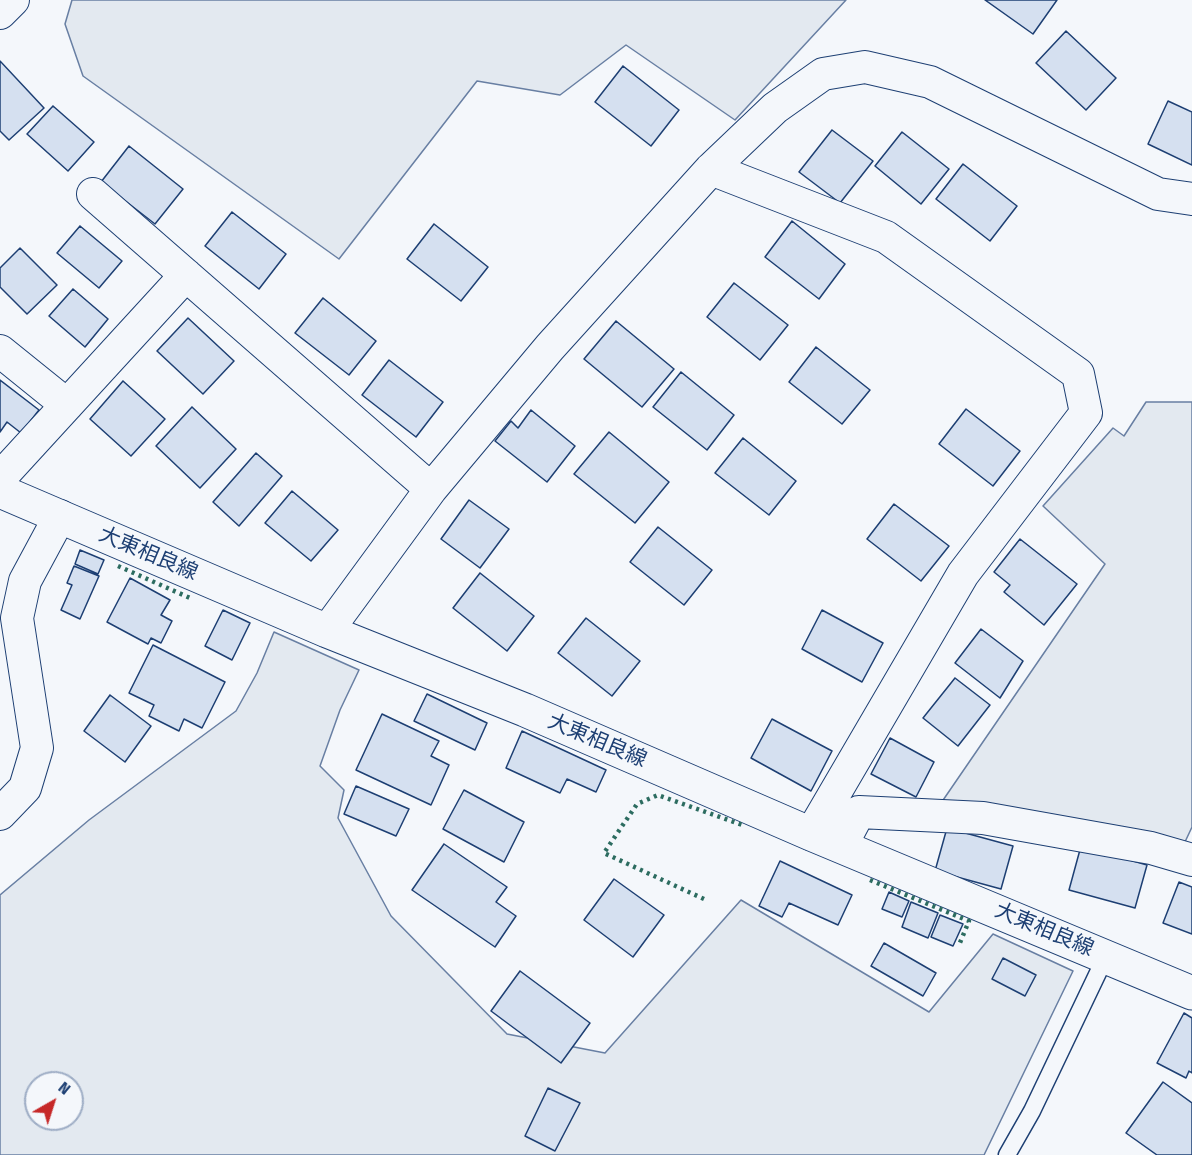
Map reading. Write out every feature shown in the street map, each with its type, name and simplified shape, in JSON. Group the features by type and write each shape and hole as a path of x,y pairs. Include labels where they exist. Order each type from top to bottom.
{"main road":[{"name":"大東相良線","path":"0,491 327,631 525,710 811,834 1192,993"}],"street":[{"path":"0,13 13,0"},
{"path":"327,631 431,489 550,347 711,169 775,108 823,74 866,67 930,82 1158,194 1192,199"},
{"path":"711,169 886,237 1078,374 1086,413 963,574 811,834"},
{"path":"93,194 431,489"},
{"path":"0,478 186,276"},
{"path":"0,351 67,405"},
{"path":"0,814 25,788 37,748 17,618 25,581 60,516"},
{"path":"841,846 859,812 983,818 1151,848 1192,860"}],"lane":[{"path":"1007,1155 1032,1112 1106,956"}],"shaded area":[{"path":"72,0 846,0 735,120 626,45 560,95 477,81 339,259 83,76 65,24"},
{"path":"1146,402 1192,402 1192,827 1184,844 939,806 1105,564 1043,506 1113,428 1124,436"},
{"path":"274,632 359,670 340,710 320,766 344,790 338,818 391,916 507,1034 605,1053 741,900 929,1012 993,934 1073,971 984,1155 0,1155 0,895 89,820 236,711 257,673"}],"building":[{"path":"985,0 1057,0 1033,34"},
{"path":"1066,31 1116,78 1086,110 1036,63"},
{"path":"0,61 44,108 9,140 0,131"},
{"path":"623,66 679,110 651,146 595,102"},
{"path":"1168,101 1192,112 1192,165 1148,144"},
{"path":"53,106 94,142 68,171 27,134"},
{"path":"832,130 873,161 840,203 799,172"},
{"path":"902,132 949,169 921,204 875,166"},
{"path":"129,146 183,189 155,224 101,182"},
{"path":"963,164 1017,206 990,241 936,199"},
{"path":"232,212 286,254 259,289 205,246"},
{"path":"792,221 845,264 819,299 765,257"},
{"path":"434,224 488,267 461,301 407,259"},
{"path":"80,226 122,261 99,288 57,253"},
{"path":"20,248 57,285 27,314 0,287 0,268"},
{"path":"734,283 788,325 760,360 707,317"},
{"path":"73,289 108,319 85,347 49,316"},
{"path":"323,298 376,341 349,375 295,333"},
{"path":"188,318 234,361 203,394 157,351"},
{"path":"616,321 674,369 642,407 584,359"},
{"path":"816,347 870,390 842,424 789,382"},
{"path":"389,360 443,402 416,437 362,395"},
{"path":"681,372 734,415 707,450 653,407"},
{"path":"0,380 39,410 21,433 7,422 0,432"},
{"path":"123,381 165,419 131,456 90,419"},
{"path":"192,407 236,449 200,488 156,446"},
{"path":"966,409 1020,451 993,486 939,444"},
{"path":"531,410 575,446 547,482 495,441 511,421 518,428"},
{"path":"609,432 669,482 635,523 574,474"},
{"path":"743,438 796,481 769,515 715,473"},
{"path":"256,453 282,476 239,526 213,502"},
{"path":"292,491 338,530 311,561 265,523"},
{"path":"469,500 509,529 480,568 441,539"},
{"path":"894,504 949,546 921,581 867,539"},
{"path":"658,527 712,570 684,605 630,562"},
{"path":"1020,539 1077,584 1044,625 1004,592 1010,585 994,572"},
{"path":"80,550 104,560 98,574 75,564"},
{"path":"74,566 99,576 80,619 61,610 72,585 67,583"},
{"path":"480,573 534,616 507,651 453,608"},
{"path":"130,578 170,600 161,615 172,621 161,643 151,638 148,644 107,622"},
{"path":"223,610 250,623 232,660 205,646"},
{"path":"822,610 883,643 862,682 802,649"},
{"path":"586,618 640,661 612,696 558,653"},
{"path":"981,629 1023,661 1000,698 955,663"},
{"path":"153,645 225,682 202,728 184,719 179,731 149,716 154,705 129,693"},
{"path":"955,678 990,705 958,746 923,718"},
{"path":"427,694 487,723 475,750 414,721"},
{"path":"110,695 151,726 125,762 84,731"},
{"path":"382,714 439,741 431,756 449,765 431,805 356,770"},
{"path":"772,719 832,751 811,791 751,758"},
{"path":"522,731 606,770 596,792 567,779 560,793 506,768"},
{"path":"890,738 934,762 916,797 871,774"},
{"path":"356,786 409,809 396,836 344,814"},
{"path":"464,790 524,822 504,862 443,829"},
{"path":"947,828 1013,846 1001,889 935,871"},
{"path":"444,844 507,887 496,902 516,916 495,947 412,890"},
{"path":"1081,846 1147,865 1135,908 1069,890"},
{"path":"780,861 852,895 838,925 789,903 782,917 759,906"},
{"path":"614,879 664,915 633,957 584,920"},
{"path":"1179,882 1192,887 1192,934 1163,923"},
{"path":"889,892 909,901 902,917 882,909"},
{"path":"911,902 938,913 928,938 902,927"},
{"path":"940,915 963,924 953,946 931,937"},
{"path":"884,943 936,973 923,996 871,966"},
{"path":"1003,958 1036,975 1025,996 992,979"},
{"path":"520,971 590,1023 561,1063 491,1011"},
{"path":"1184,1013 1192,1018 1192,1073 1189,1071 1186,1078 1157,1063"},
{"path":"1163,1082 1192,1103 1192,1155 1157,1155 1126,1133"},
{"path":"548,1088 580,1103 555,1151 525,1136"}],"hedge":[{"path":"118,566 190,598"},
{"path":"704,899 604,853 637,804 658,795 745,826"},
{"path":"870,880 969,921 959,945"}]}
